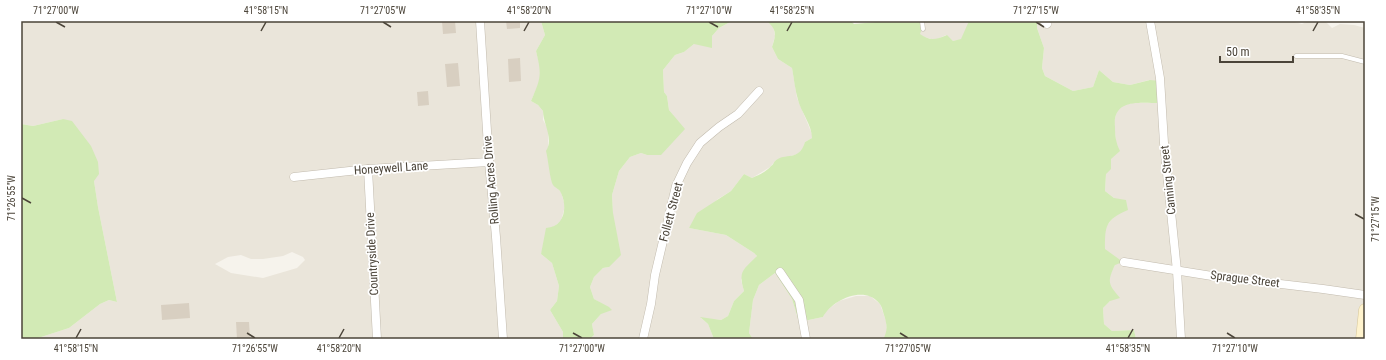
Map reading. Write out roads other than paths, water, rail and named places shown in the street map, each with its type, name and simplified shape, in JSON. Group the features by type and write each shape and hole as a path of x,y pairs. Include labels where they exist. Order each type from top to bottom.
{"main road":[{"path":"1362,339 1365,310"}],"street":[{"name":"Rolling Acres Drive","path":"480,21 503,339"},
{"name":"Canning Street","path":"1150,21 1160,78 1164,143 1177,270 1180,339"},
{"name":"Follett Street","path":"643,339 651,304 655,275 676,186 687,163 700,143 738,114 759,91"},
{"name":"Honeywell Lane","path":"294,177 368,169 489,162"},
{"name":"Countryside Drive","path":"368,169 377,339"},
{"name":"Sprague Street","path":"1124,262 1365,295"},
{"path":"780,272 799,300 806,339"}],"lane":[{"path":"922,21 923,29"},
{"path":"1296,56 1342,56 1365,62"}]}
